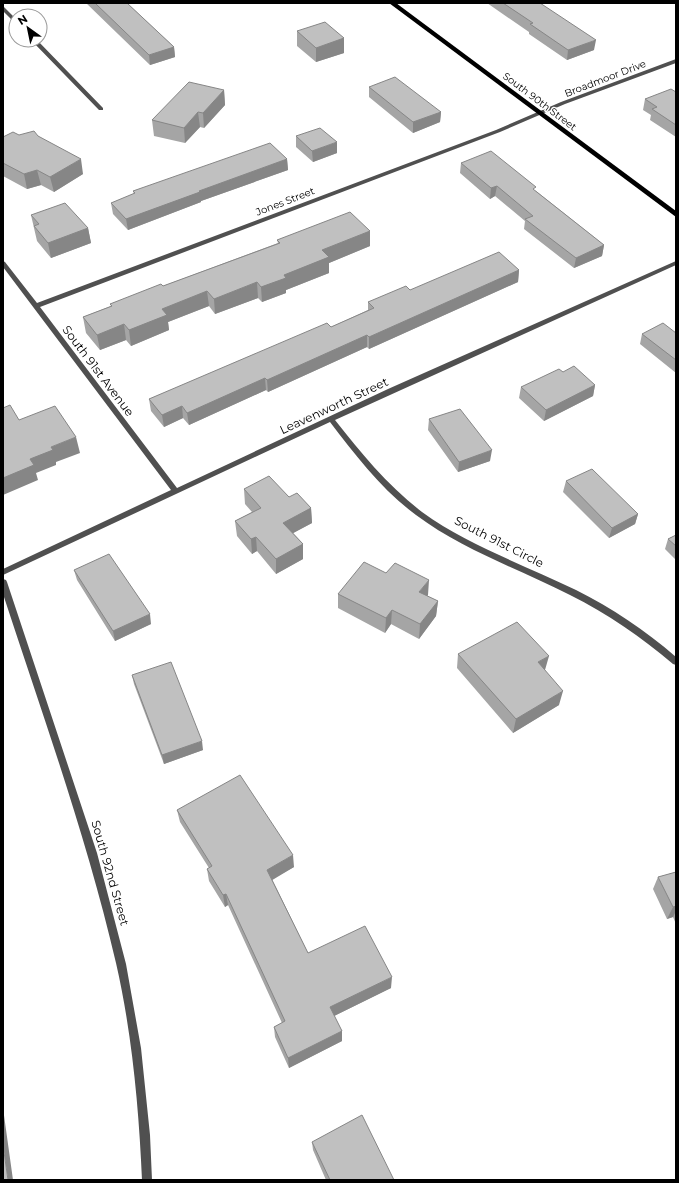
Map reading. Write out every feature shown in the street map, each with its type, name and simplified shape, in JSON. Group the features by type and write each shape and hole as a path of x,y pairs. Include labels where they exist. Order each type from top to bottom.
{"main road":[{"name":"South 90th Street","path":"392,3 676,215"}],"street":[{"path":"42,48 101,109"},
{"name":"Broadmoor Drive","path":"540,113 676,61"},
{"name":"Jones Street","path":"36,306 498,131 540,113"},
{"name":"South 91st Avenue","path":"3,263 176,492"},
{"name":"Leavenworth Street","path":"3,572 390,391 676,263"},
{"name":"South 91st Circle","path":"331,419 378,477 396,495 421,514 465,541 595,604 630,626 676,662"},
{"name":"South 92nd Street","path":"3,582 92,854 121,964 136,1048 145,1134 147,1180"}],"building":[{"path":"95,3 127,3 174,47 149,55"},
{"path":"503,3 540,3 596,40 568,50 530,24 533,23"},
{"path":"325,22 344,38 316,48 297,31"},
{"path":"395,77 441,112 413,122 369,87"},
{"path":"189,82 224,90 203,113 198,112 184,128 152,120"},
{"path":"671,89 676,92 676,125 652,109 657,107 645,99"},
{"path":"320,128 337,142 312,151 296,136"},
{"path":"34,131 38,136 81,159 50,177 37,170 24,174 3,163 3,137 13,132 19,135"},
{"path":"270,143 287,159 126,219 111,203 135,193 133,191"},
{"path":"491,151 536,187 533,189 604,245 576,258 525,219 533,216 497,186 491,188 461,163"},
{"path":"65,203 88,228 48,243 34,226 39,224 31,215"},
{"path":"350,212 370,231 322,250 329,257 284,275 286,278 261,287 257,282 214,299 207,291 162,309 167,315 129,330 124,324 97,335 83,317 112,306 110,304 161,284 163,286 280,243 277,240"},
{"path":"499,252 519,270 369,337 367,335 267,380 265,378 187,413 182,406 162,415 149,399 327,323 331,327 374,308 368,302 406,286 410,290"},
{"path":"663,323 676,333 676,360 642,334"},
{"path":"574,366 595,385 546,410 521,387 559,369 563,372"},
{"path":"10,405 19,420 55,406 76,437 51,447 53,450 30,459 34,465 3,478 3,408"},
{"path":"460,409 492,450 459,462 429,419"},
{"path":"592,469 638,514 612,528 566,481"},
{"path":"269,476 289,497 297,493 311,508 283,523 303,544 276,559 256,537 251,539 235,521 261,508 244,489"},
{"path":"676,535 676,546 668,539"},
{"path":"109,554 150,614 113,631 74,570"},
{"path":"364,562 386,573 395,563 429,580 419,592 438,601 420,624 392,610 386,618 338,594"},
{"path":"517,622 549,656 538,662 563,691 516,719 458,654"},
{"path":"171,662 202,741 162,755 132,675"},
{"path":"240,775 293,855 267,870 308,953 365,926 392,977 330,1007 342,1031 288,1058 274,1027 285,1021 226,894 223,895 207,869 212,866 177,810"},
{"path":"676,872 676,906 673,907 658,877"},
{"path":"362,1115 394,1180 330,1180 312,1142"},
{"path":"3,1145 8,1180 3,1180"}]}
